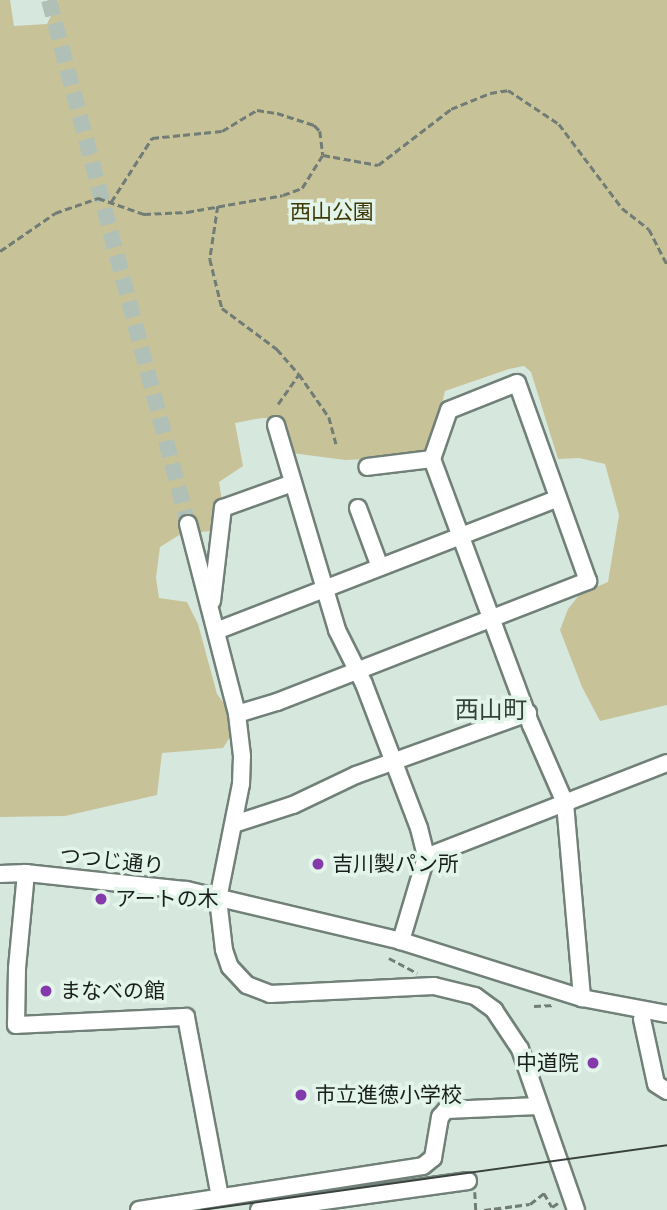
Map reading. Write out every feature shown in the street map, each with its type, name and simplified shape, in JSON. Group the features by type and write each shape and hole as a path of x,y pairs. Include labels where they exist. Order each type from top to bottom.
{"street":[{"path":"237,714 357,671 492,618 588,580 517,383 449,410 432,459 461,536 492,618 528,713 565,803 582,998"},
{"path":"276,425 337,630 357,671 419,828 426,857 401,942"},
{"path":"367,467 432,459"},
{"path":"211,612 223,508 293,484"},
{"path":"216,631 557,499"},
{"path":"358,508 380,567"},
{"path":"188,524 237,714 242,784 218,899 224,950 230,967 239,978 257,991 302,994 434,986 475,996 494,1010 514,1040 576,1210"},
{"path":"234,824 293,805 356,775 528,713"},
{"path":"426,857 667,763"},
{"path":"26,873 17,969 16,1025 186,1017 220,1198"},
{"name":"つつじ通り","path":"0,874 26,873 187,890 401,942 582,998 667,1014"},
{"path":"0,969 17,969"},
{"path":"642,1019 656,1084 667,1091"},
{"path":"139,1210 423,1166 433,1158 440,1117 446,1110 538,1106"},
{"path":"260,1210 468,1181"}],"path":[{"path":"323,155 378,165 451,109 490,93 508,90 559,124 622,208 649,229 667,264"},
{"path":"0,251 55,213 98,198 144,214 187,212 283,195 302,188 323,155 320,131 314,125 277,113 257,110 222,131 152,138 111,202"},
{"path":"218,206 210,259 222,308 277,349 299,374 329,417 337,446"},
{"path":"278,404 299,374"},
{"path":"389,958 426,977"},
{"path":"534,1006 548,1007 564,1001"},
{"path":"484,1210 530,1204 544,1193 552,1207 558,1203"}],"green space":[{"name":"西山公園","path":"0,0 10,0 14,26 47,24 58,0 667,0 667,705 600,721 582,687 560,630 568,609 580,594 608,582 619,515 605,464 579,458 558,459 531,372 524,366 445,391 429,456 345,460 292,453 283,418 262,418 235,423 243,466 219,482 222,501 211,531 181,534 160,547 156,578 159,598 187,602 198,624 217,694 228,709 230,737 223,748 162,753 157,795 65,816 0,817"}],"tunnel":[{"path":"49,0 188,524"}],"tram line":[{"path":"201,1210 667,1145"}],"place":[{"name":"吉川製パン所","path":"318,864"},
{"name":"アートの木","path":"101,899"},
{"name":"まなべの館","path":"46,991"},
{"name":"中道院","path":"593,1063"},
{"name":"市立進徳小学校","path":"301,1095"}],"district":[{"name":"西山町","path":"491,710"}]}
